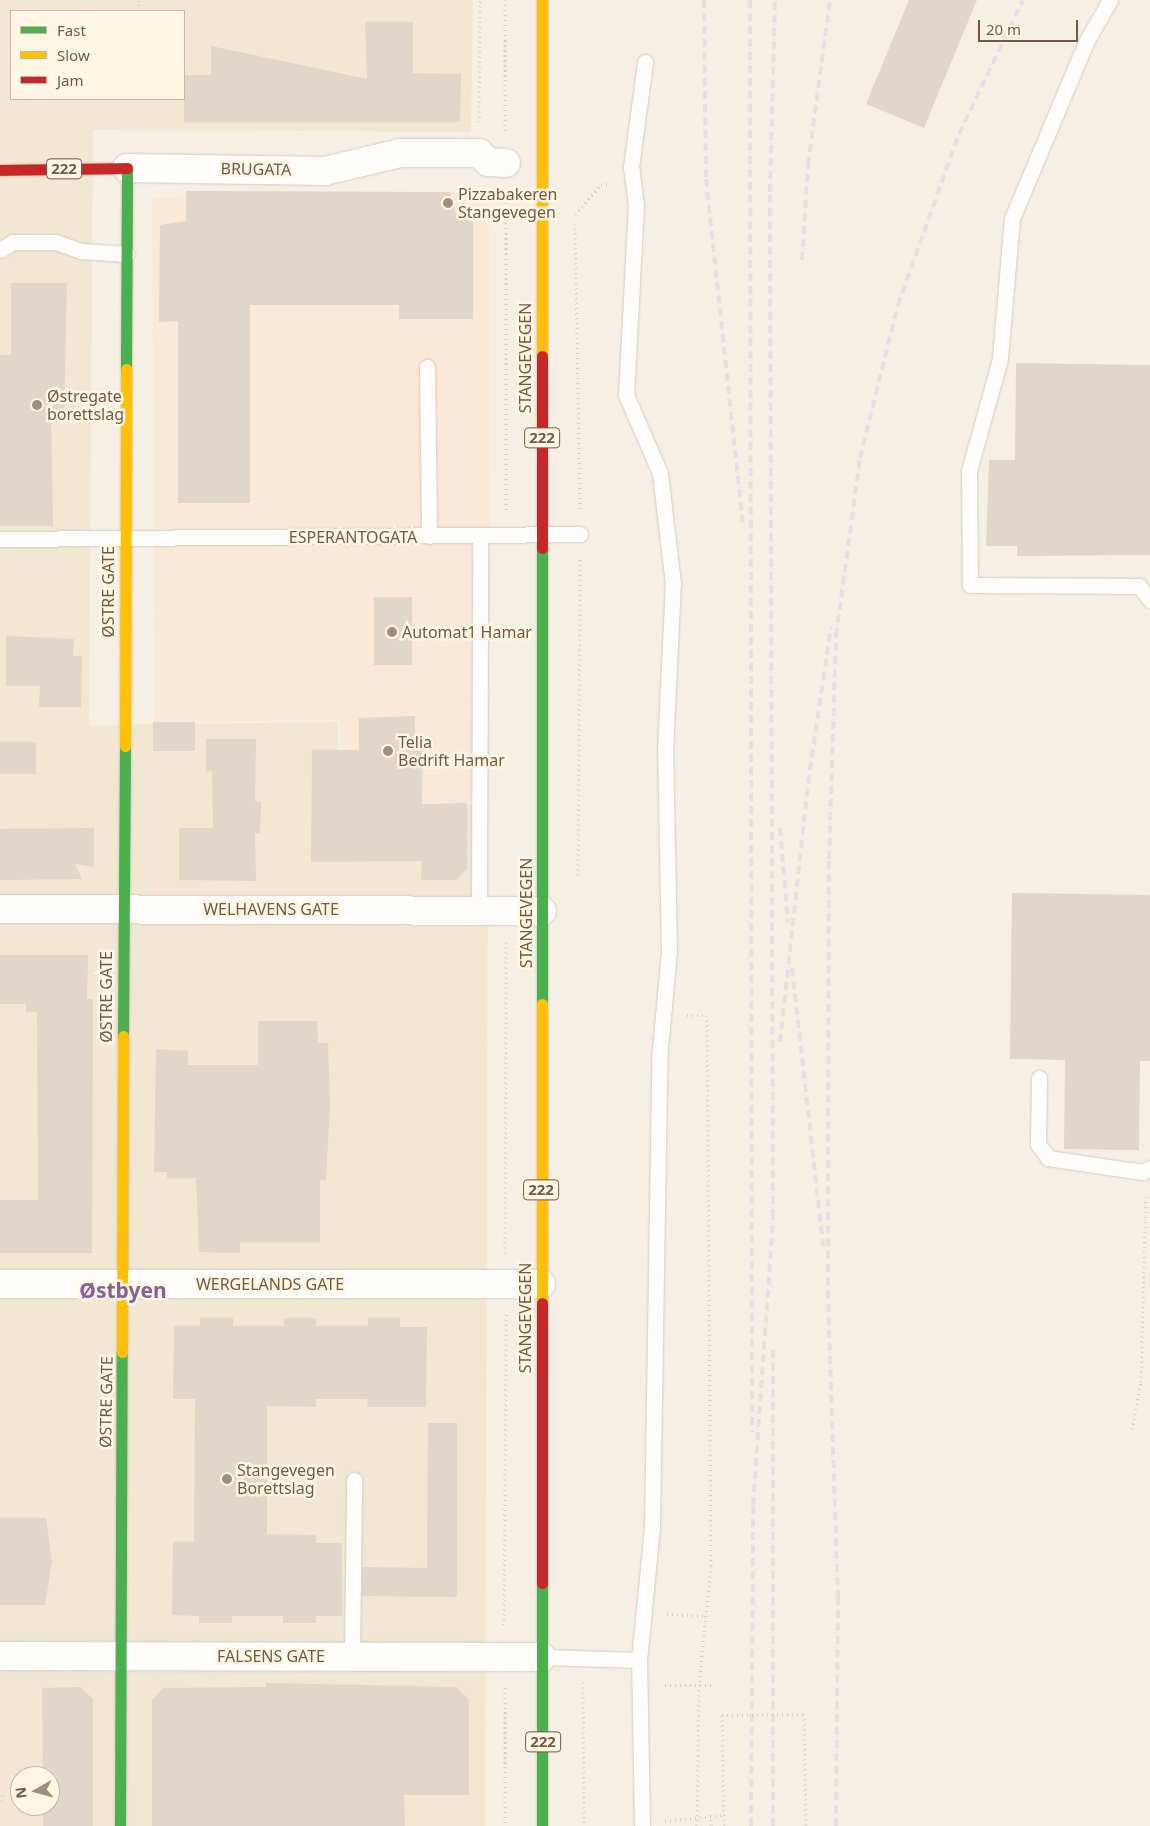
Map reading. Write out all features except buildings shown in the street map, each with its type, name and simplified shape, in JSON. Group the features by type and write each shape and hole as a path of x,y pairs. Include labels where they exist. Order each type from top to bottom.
{"main road":[{"name":"STANGEVEGEN","path":"542,0 542,1826"},
{"name":"BRUGATA","path":"0,170 127,168"},
{"name":"ØSTRE GATE","path":"120,1826 123,1284 122,909 127,168"}],"street":[{"name":"BRUGATA","path":"127,168 325,171 400,153 479,153 488,162 506,163"},
{"name":"WELHAVENS GATE","path":"0,909 479,909 542,911"},
{"name":"WERGELANDS GATE","path":"0,1284 541,1284"},
{"name":"FALSENS GATE","path":"0,1656 542,1657"}],"lane":[{"path":"1110,0 1087,40 1012,218 1000,359 969,471 970,585 1139,586 1150,600"},
{"path":"642,1824 639,1660 652,1527 659,1059 669,952 665,751 672,584 660,473 626,396 636,206 631,167 645,62"},
{"path":"0,250 14,242 56,242 81,251 126,254"},
{"path":"427,367 429,536"},
{"name":"ESPERANTOGATA","path":"0,539 480,535 542,537 580,534"},
{"path":"479,909 480,535"},
{"path":"1039,1078 1038,1144 1048,1158 1142,1172 1150,1168"},
{"path":"352,1656 354,1480"},
{"path":"542,1657 639,1660"}],"path":[{"path":"479,153 480,0"},
{"path":"505,0 506,512"},
{"path":"576,228 574,212 601,185 614,182"},
{"path":"505,1826 506,939"},
{"path":"664,1016 707,1015 710,1566 700,1685 696,1826"},
{"path":"1132,1429 1141,1382 1147,1192"},
{"path":"660,1614 706,1616"},
{"path":"583,1659 584,1826"},
{"path":"639,1685 711,1685"},
{"path":"724,1826 722,1715 804,1714 806,1826"},
{"path":"0,1800 3,1795"},
{"path":"642,1824 696,1820 724,1815"},
{"path":"711,1816 711,1826"}],"shaded area":[{"path":"0,0 473,0 471,132 93,130 89,725 338,722 339,805 488,804 485,1826 0,1826"},
{"path":"452,192 478,201 491,233 489,802 342,804 340,719 155,723 152,198"}],"railway":[{"path":"704,0 706,179 743,523"},
{"path":"750,0 752,1432"},
{"path":"751,1826 753,1505 773,1217 770,192 775,0"},
{"path":"802,260 808,165 830,0"},
{"path":"836,1826 838,1598 828,1298 829,859 836,636 860,458 898,305 959,134 1023,0"},
{"path":"780,1042 808,783 831,627"},
{"path":"780,828 788,923"},
{"path":"792,968 823,1246"},
{"path":"773,1347 773,1826"}],"traffic: fast":[{"path":"126,369 127,168"},
{"path":"542,548 542,1004"},
{"path":"123,1036 125,746"},
{"path":"120,1826 122,1352"},
{"path":"542,1583 542,1826"}],"traffic: slow":[{"path":"542,0 542,356"},
{"path":"125,746 126,369"},
{"path":"542,1004 542,1303"},
{"path":"122,1352 123,1036"}],"traffic: jam":[{"path":"0,170 127,168"},
{"path":"542,356 542,548"},
{"path":"542,1303 542,1583"}],"place":[{"name":"Pizzabakeren Stangevegen","path":"448,203"},
{"name":"Østregate borettslag","path":"37,405"},
{"name":"Automat1 Hamar","path":"392,632"},
{"name":"Telia Bedrift Hamar","path":"388,751"},
{"name":"Stangevegen Borettslag","path":"227,1479"}],"district":[{"name":"Østbyen","path":"123,1290"}]}
